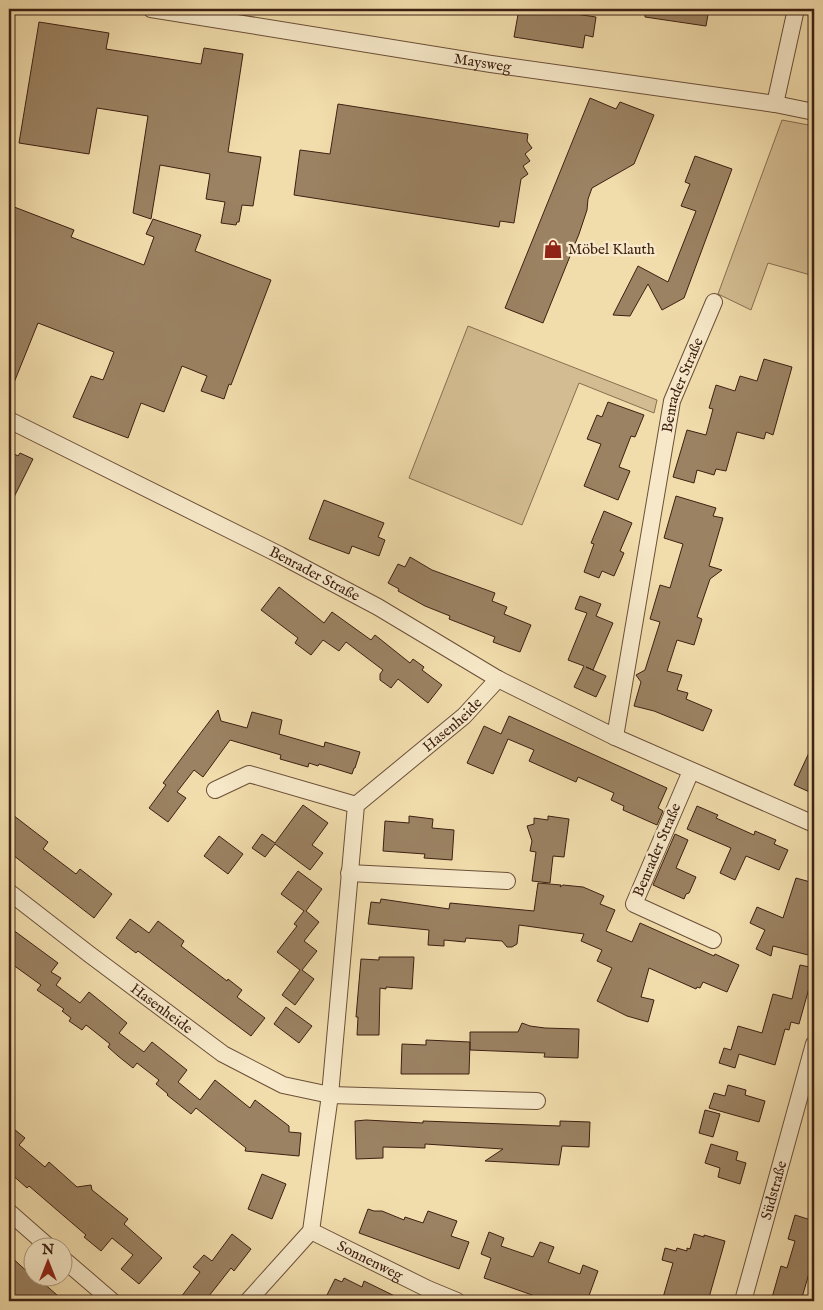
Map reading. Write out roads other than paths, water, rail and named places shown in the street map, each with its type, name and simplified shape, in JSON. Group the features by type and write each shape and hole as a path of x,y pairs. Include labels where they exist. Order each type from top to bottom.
{"street":[{"name":"Maysweg","path":"151,9 490,64 775,104 814,112"},
{"path":"775,104 796,9"},
{"name":"Benrader Straße","path":"615,737 672,401 714,302"},
{"name":"Benrader Straße","path":"9,420 370,602 498,679 615,737 814,824"},
{"name":"Hasenheide","path":"356,805 464,716 498,679"},
{"name":"Benrader Straße","path":"691,771 634,904 713,940"},
{"path":"215,790 249,774 356,805 330,1095 311,1230 248,1301"},
{"path":"349,873 507,881"},
{"name":"Hasenheide","path":"9,892 223,1054 283,1085 330,1095 537,1101"},
{"name":"Südstraße","path":"743,1301 809,1081 814,1044"},
{"path":"9,1212 39,1238"},
{"name":"Sonnenweg","path":"311,1230 428,1289 457,1301"},
{"path":"72,1267 112,1301"}],"place":[{"name":"Möbel Klauth","path":"553,249"}]}
